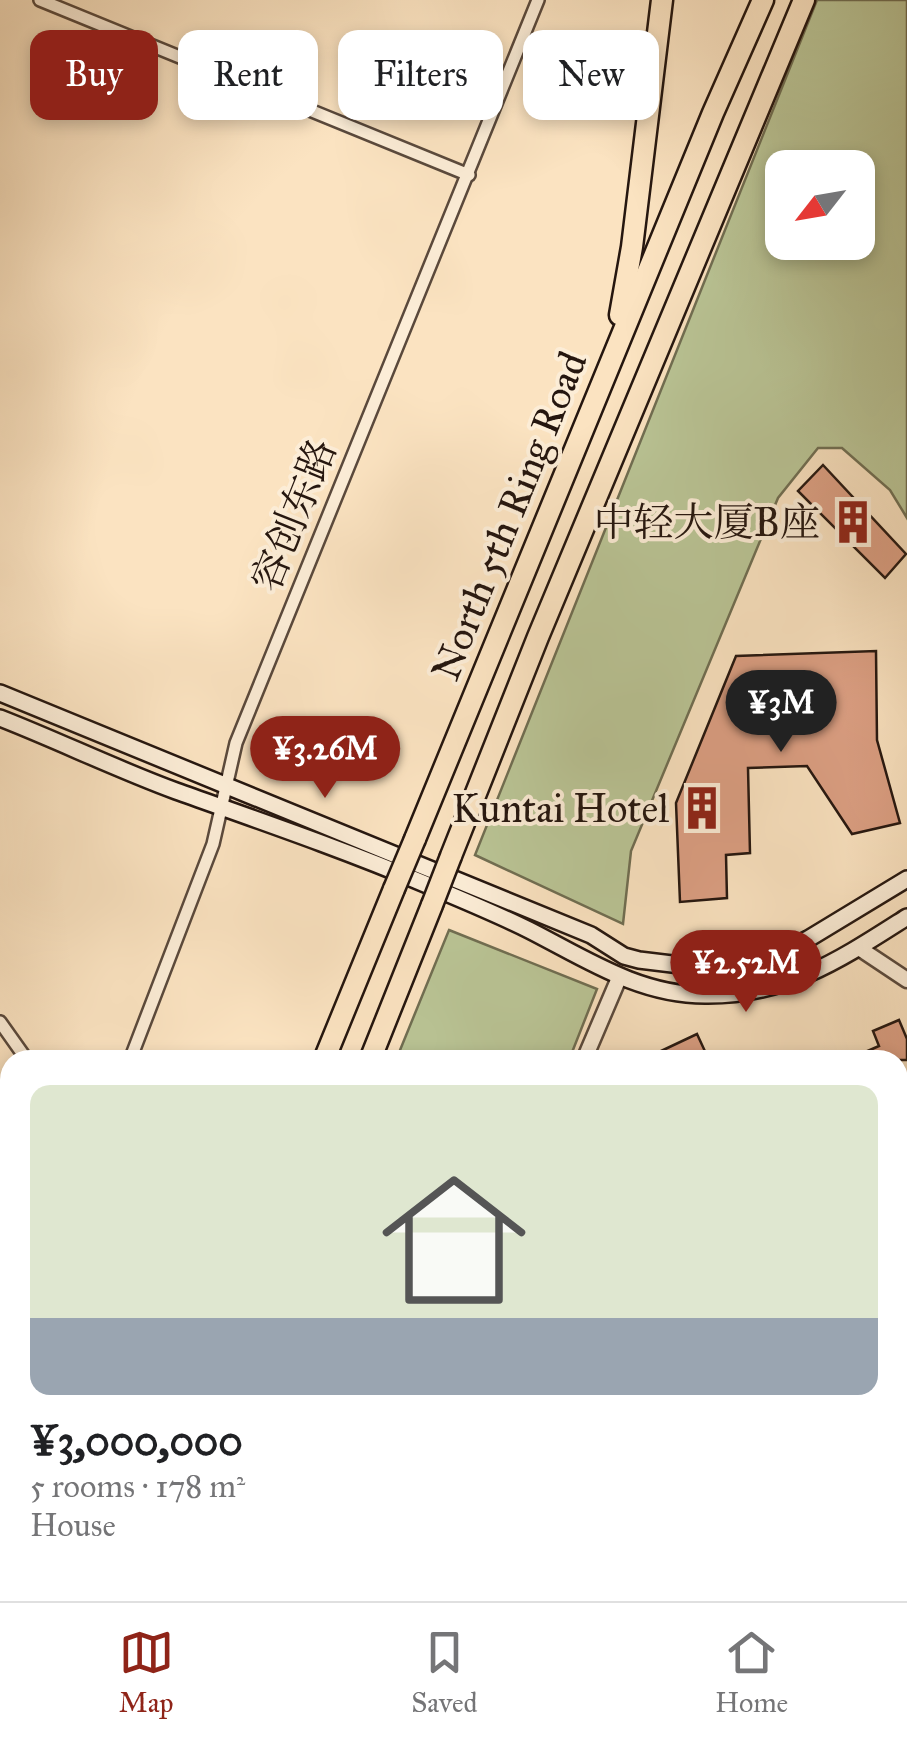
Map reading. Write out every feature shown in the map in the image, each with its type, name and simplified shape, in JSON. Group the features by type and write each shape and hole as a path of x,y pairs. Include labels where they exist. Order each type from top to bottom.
{"highway":[{"path":"614,352 632,247 662,0"},
{"path":"713,113 754,0"},
{"name":"North 5th Ring Road","path":"328,1050 763,0"},
{"name":"North 5th Ring Road","path":"374,1050 538,636 804,0"}],"main road":[{"path":"0,693 591,934 624,956 705,968 747,966 808,939 907,879"},
{"path":"0,718 145,779 377,864 505,918 619,978 663,991 704,995 748,993 784,985 816,973 907,917"}],"street":[{"path":"40,0 468,175"},
{"name":"容创东路","path":"134,1050 213,844 236,743 538,0"},
{"path":"859,948 907,980"},
{"path":"588,1050 619,978"},
{"path":"0,1022 20,1050"}],"green space":[{"path":"817,0 907,0 907,518 890,490 842,448 818,448 778,498 631,851 623,924 475,855"},
{"path":"449,930 597,989 573,1050 400,1050"}],"building":[{"name":"中轻大厦B座","path":"823,465 906,554 885,578 798,491"},
{"path":"876,651 877,740 900,823 852,834 807,766 748,768 750,853 726,855 727,898 680,902 676,803 736,656"},
{"path":"899,1020 907,1050 870,1050 879,1046 873,1031"},
{"path":"697,1034 704,1050 663,1050"}],"place":[{"name":"中轻大厦B座","path":"853,522"},
{"name":"Kuntai Hotel","path":"702,808"}]}
